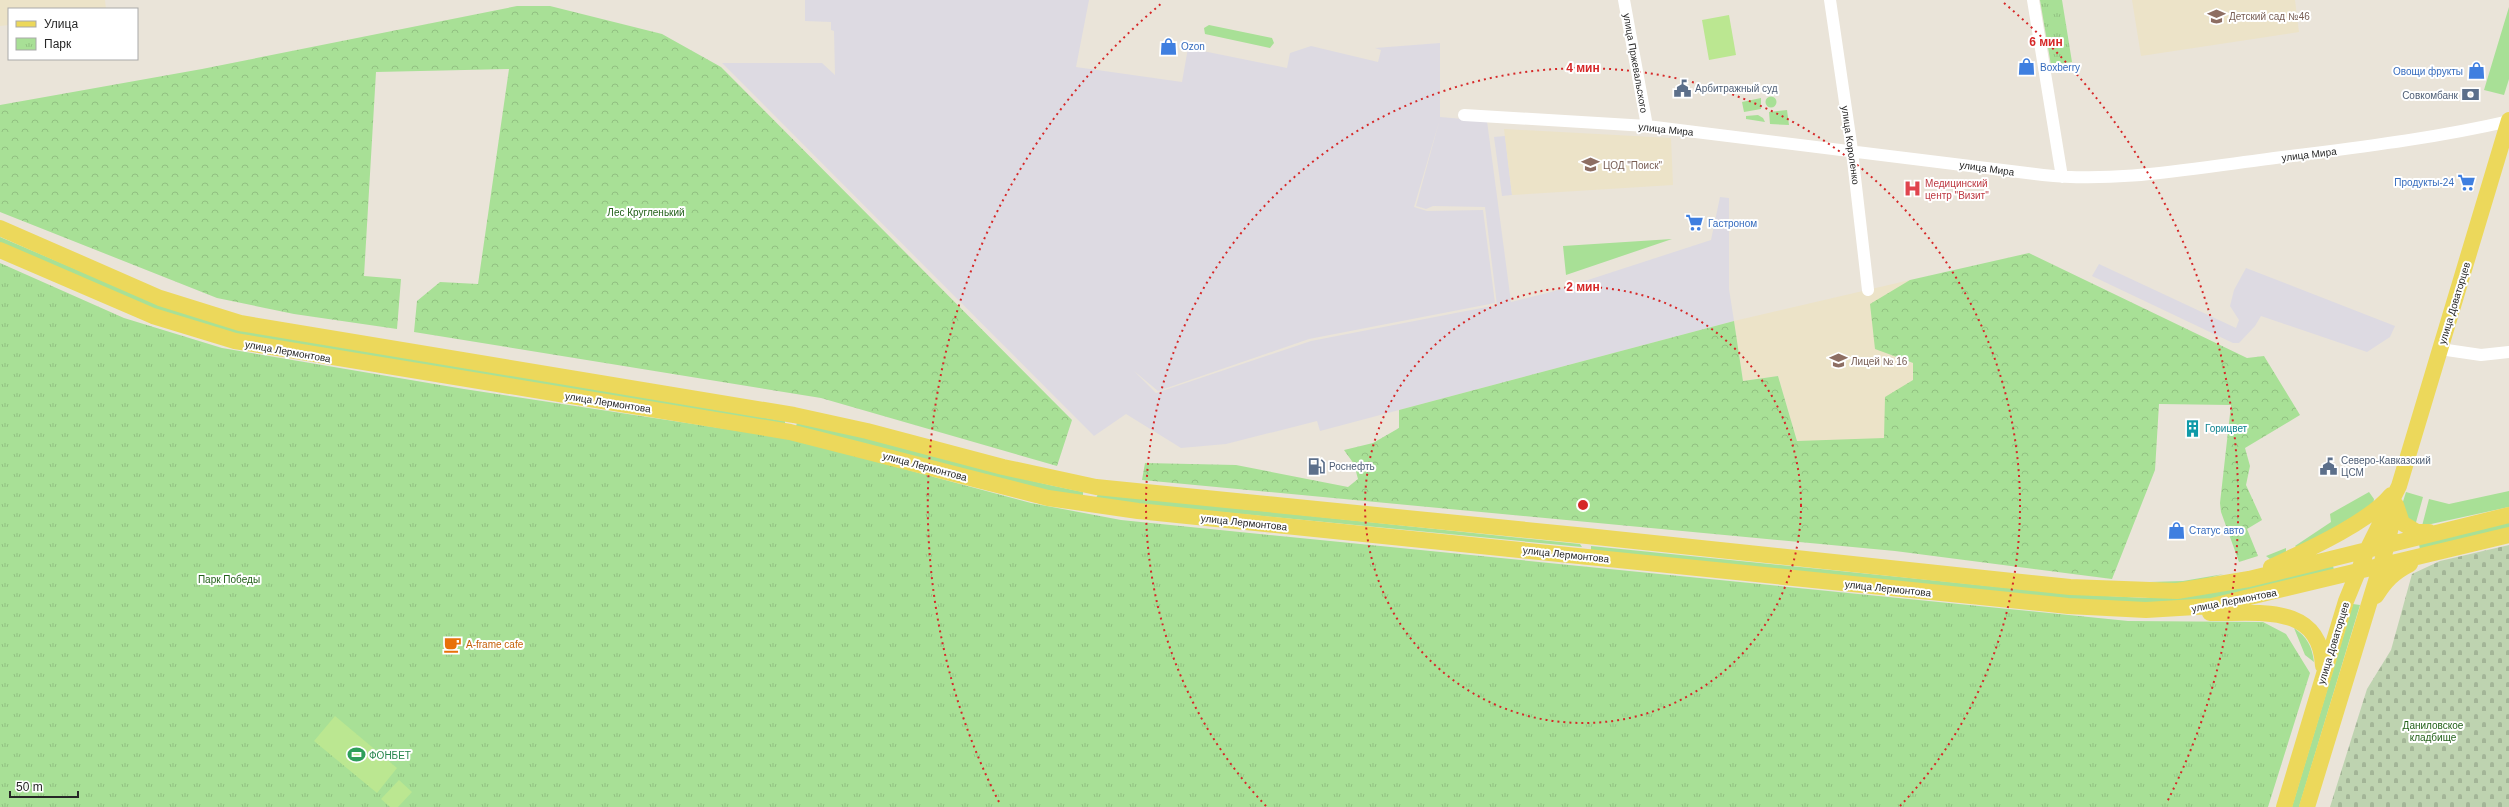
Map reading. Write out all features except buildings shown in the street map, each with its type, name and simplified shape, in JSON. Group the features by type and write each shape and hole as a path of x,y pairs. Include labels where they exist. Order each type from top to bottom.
{"main road":[{"name":"улица Доваторцев","path":"2306,807 2381,566 2396,505 2399,486 2509,121"},
{"name":"улица Лермонтова","path":"0,228 160,298 240,323 794,415 867,431 1010,469 1096,487 2110,590 2177,591 2249,579 2509,515"},
{"name":"улица Лермонтова","path":"0,250 153,316 235,342 790,432 998,486 1093,506 2068,606 2146,610 2212,606 2509,535"},
{"path":"790,432 794,415"},
{"name":"улица Доваторцев","path":"2284,807 2321,683 2357,572 2399,486"},
{"name":"улица Лермонтова","path":"2249,579 2319,544 2373,512 2399,486"},
{"path":"2396,505 2402,523 2409,529 2438,532"},
{"path":"1587,536 1587,556"},
{"path":"2365,615 2383,583 2394,573 2437,552"},
{"path":"2325,560 2337,560 2348,564 2357,572 2365,591 2365,615"},
{"path":"2146,610 2263,614 2290,618 2306,625 2320,642 2323,667 2321,683"}],"street":[{"name":"улица Пржевальского","path":"1624,0 1647,126"},
{"name":"улица Короленко","path":"1830,0 1851,150 1868,290"},
{"path":"2033,0 2062,177"},
{"name":"улица Мира","path":"1464,115 1647,126 2062,177 2155,173 2220,165 2468,131 2509,121"},
{"path":"2440,349 2481,354 2509,352"}],"shaded area":[{"path":"0,0 105,0 106,8 8,8 8,25 0,26"},
{"path":"805,0 1089,0 1076,67 1182,82 1188,48 1287,68 1290,53 1311,46 1378,62 1381,50 1375,48 1440,43 1440,117 1487,121 1511,302 1551,292 1711,240 1720,197 1729,198 1729,289 1734,321 1320,431 1317,421 1226,444 1181,448 1126,414 1094,436 722,63 822,63 835,75 834,31 831,30 831,22 805,21","holes":["1439,122 1416,206 1426,209 1433,206 1485,207 1497,305 1311,341 1156,393 1134,371 1158,391 1309,339 1495,303 1483,210 1427,211 1414,207"]},
{"name":"Детский сад №46","path":"2132,0 2295,0 2299,32 2141,56"},
{"name":"ЦОД \"Поиск\"","path":"1504,129 1671,138 1673,185 1512,195"},
{"path":"1505,136 1512,195 1502,196 1494,137"},
{"path":"2099,264 2236,328 2239,320 2230,306 2234,290 2246,268 2395,326 2390,337 2367,352 2261,316 2255,326 2239,343 2233,343 2092,276"},
{"name":"Лицей № 16","path":"1910,280 1937,346 1931,445 1797,441 1778,376 1743,381 1734,321"}],"green space":[{"path":"2040,0 2062,0 2072,62 2051,65"},
{"name":"Лес Кругленький","path":"517,6 550,6 662,34 721,67 1072,420 1057,466 821,398 414,332 417,301 440,282 478,284 509,69 376,72 364,276 401,279 397,329 294,314 217,298 0,212 0,105 202,69"},
{"path":"2509,7 2509,79 2504,95 2484,90"},
{"path":"1729,15 1736,55 1709,60 1702,20"},
{"path":"1209,25 1272,38 1274,43 1270,48 1205,34 1204,28"},
{"path":"1771,96 1775,98 1777,102 1775,106 1771,108 1767,106 1765,102 1767,98"},
{"path":"1761,98 1761,109 1744,112 1742,102"},
{"path":"1787,110 1789,125 1770,124 1769,112"},
{"path":"1758,115 1763,118 1765,122 1746,119 1746,116"},
{"path":"0,237 158,304 238,329 785,421 785,423 236,335 156,310 0,243"},
{"path":"1672,239 1566,275 1563,246"},
{"path":"2029,253 2247,358 2264,356 2300,415 2245,448 2250,466 2246,485 2262,520 2247,529 2258,556 2239,562 2221,512 2220,503 2231,405 2159,404 2155,470 2112,579 1895,551 1142,480 1145,463 1236,465 1348,487 1358,479 1354,464 1344,450 1373,443 1399,428 1399,410 1734,321 1743,381 1778,376 1797,441 1884,438 1885,397 1913,380 1913,363 1875,349 1870,304 1910,280"},
{"name":"Парк Победы","path":"0,263 124,318 222,348 464,389 792,439 1031,503 1121,520 2128,621 2263,622 2286,634 2310,673 2268,807 0,807"},
{"path":"797,423 869,438 1083,492 1083,496 1049,491 796,426"},
{"path":"2509,491 2509,507 2422,526 2429,499 2449,504"},
{"path":"2369,492 2374,499 2373,505 2298,549 2295,546 2331,522 2330,514"},
{"path":"2406,492 2423,497 2415,526 2400,511"},
{"path":"1098,494 1580,544 1582,547 1138,504 1096,498"},
{"path":"2509,522 2509,529 2420,550 2419,544"},
{"name":"Даниловское кладбище","path":"2509,545 2509,807 2330,807 2367,689 2391,650 2412,574 2440,561"},
{"path":"1591,546 2069,594 2146,598 2177,597 2333,566 2334,570 2211,599 2146,603 2068,599 1591,550"},
{"path":"2286,548 2286,554 2270,559 2266,556"},
{"path":"2224,574 2182,585 2149,582 2183,581"},
{"path":"2353,604 2360,605 2299,807 2292,807"},
{"path":"2294,628 2306,638 2312,651 2314,662 2305,655"},
{"name":"ФОНБЕТ","path":"335,716 397,768 377,793 314,741"},
{"path":"399,780 412,792 398,807 390,807 381,799"}],"place":[{"name":"Детский сад №46","path":"2216,16"},
{"name":"Ozon","path":"1168,46"},
{"name":"Boxberry","path":"2027,67"},
{"name":"Овощи фрукты","path":"2476,71"},
{"name":"Арбитражный суд","path":"1682,88"},
{"name":"Совкомбанк","path":"2471,95"},
{"name":"ЦОД \"Поиск\"","path":"1590,165"},
{"name":"Продукты-24","path":"2467,182"},
{"name":"Медицинский центр \"Визит\"","path":"1912,189"},
{"name":"Гастроном","path":"1695,223"},
{"name":"Лицей № 16","path":"1838,361"},
{"name":"Горицвет","path":"2192,428"},
{"name":"Роснефть","path":"1316,466"},
{"name":"Северо-Кавказский ЦСМ","path":"2328,466"},
{"name":"Статус авто","path":"2176,530"},
{"name":"A-frame cafe","path":"453,644"},
{"name":"ФОНБЕТ","path":"356,755"}]}
